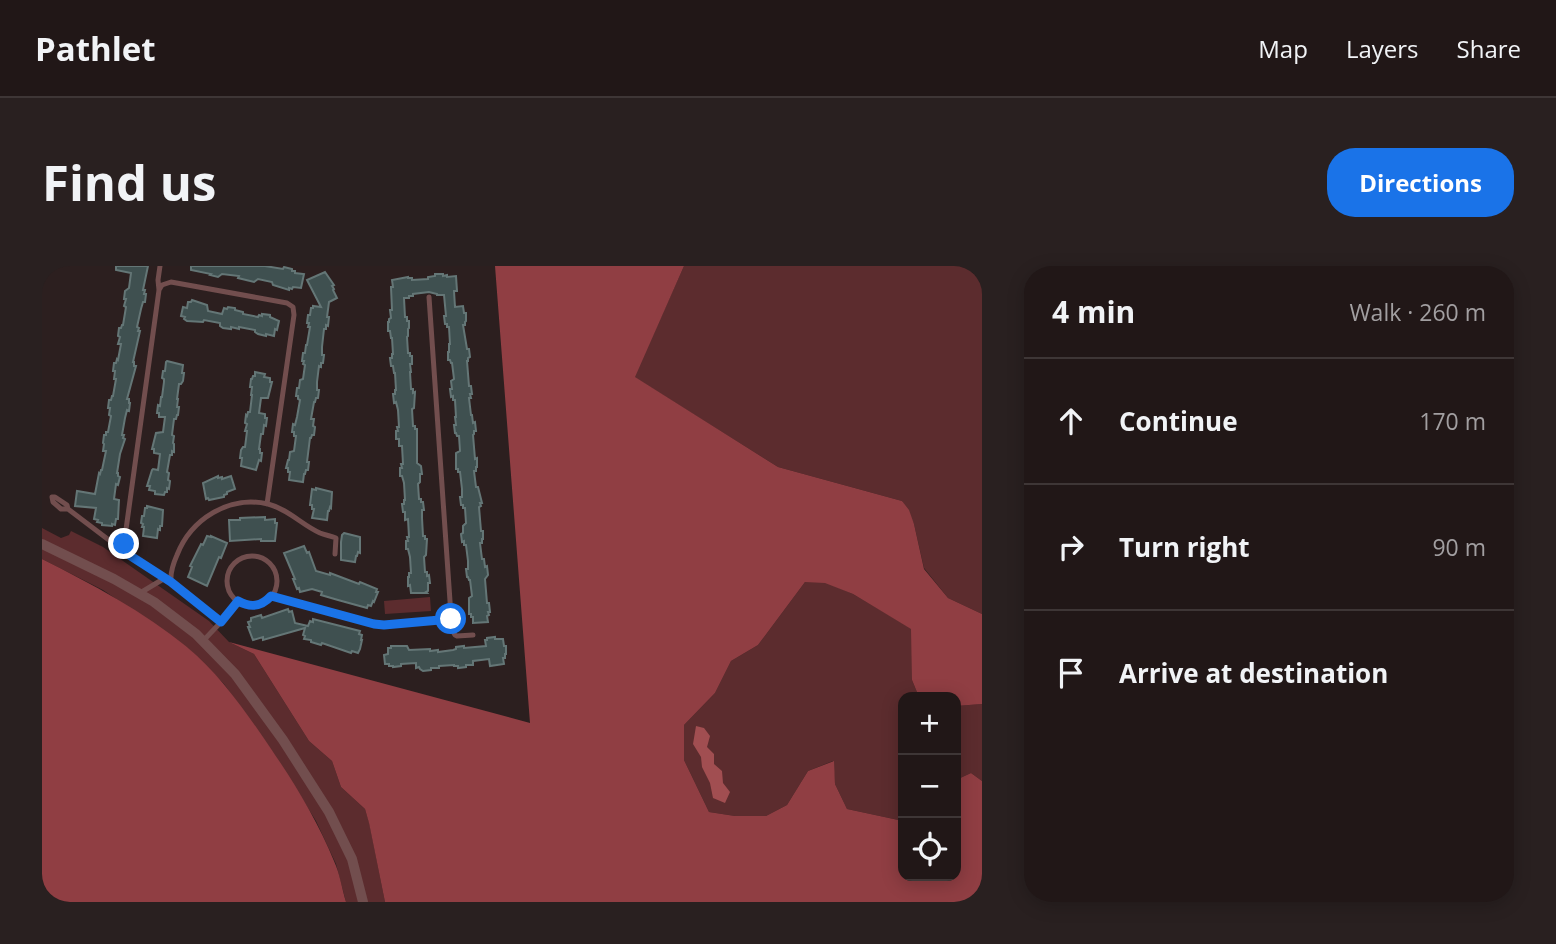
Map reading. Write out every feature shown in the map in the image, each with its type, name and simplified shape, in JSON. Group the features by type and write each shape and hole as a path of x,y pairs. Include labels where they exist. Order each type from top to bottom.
{"street":[{"path":"42,544 154,602 204,641 235,674 283,740 329,812 352,859 363,902"}],"lane":[{"path":"126,553 124,544 160,266"},
{"path":"159,290 162,285 171,282 287,303 293,307 267,504"},
{"path":"429,297 452,630 455,635 473,635"},
{"path":"140,593 168,580 185,537 193,527 207,515 237,504 267,504 292,515 320,533 336,538 335,554"},
{"path":"68,509 126,553 168,580 221,622"},
{"path":"246,557 262,559 271,566 277,583 271,596 254,606 238,601 230,594 228,575 235,563 246,557"},
{"path":"271,596 374,624 451,619"},
{"path":"204,641 238,601"}],"shaded area":[{"path":"495,266 684,266 635,377 778,467 902,501 914,524 924,569 948,598 982,614 982,704 961,706 961,692 917,692 912,680 911,629 853,594 825,583 805,582 758,645 731,661 715,693 684,725 684,760 709,812 735,816 766,816 787,805 808,771 834,761 835,784 847,809 898,820 898,881 961,881 961,778 971,773 982,781 982,902 385,902 365,809 341,787 332,761 309,741 254,654 229,642 530,723"},
{"path":"684,266 982,266 982,614 948,598 924,568 914,524 902,501 778,467 634,377"},
{"path":"42,528 61,538 69,535 71,531 103,547 209,621 229,642 254,654 309,741 332,761 341,787 365,809 385,902 346,902 336,864 316,821 275,755 224,684 188,648 103,590 42,559"},
{"path":"42,559 153,622 187,647 218,678 255,725 302,797 334,861 346,902 42,902"},
{"path":"805,582 825,582 853,594 912,629 912,680 917,692 898,692 898,820 847,809 835,784 833,761 808,771 787,805 766,816 735,816 709,812 684,760 684,725 715,693 731,661 758,645"},
{"path":"430,597 431,611 385,614 384,601"},
{"path":"982,704 982,781 971,773 961,778 961,706"},
{"path":"696,726 704,728 710,736 707,747 714,754 714,764 722,771 723,783 730,792 725,803 713,798 701,757 693,744"}],"building":[{"path":"116,266 148,266 143,290 146,294 145,302 137,327 140,331 133,362 136,366 127,399 130,403 129,411 127,410 125,418 122,435 125,439 117,473 120,477 114,499 119,500 118,519 112,526 102,525 94,519 96,508 75,506 77,491 95,494 106,451 103,451 103,443 111,416 108,408 116,379 114,363 118,360 121,344 118,344 119,328 123,325 125,291 129,288 131,273 116,270"},
{"path":"191,266 284,267 304,274 301,288 293,287 289,290 258,279 254,282 238,278 239,276 222,274 218,277 191,270"},
{"path":"325,272 334,285 332,286 337,298 329,302 328,326 324,329 323,363 319,366 317,382 318,398 314,402 311,419 314,419 314,435 310,438 308,470 304,474 303,482 289,480 290,472 286,468 290,452 294,451 296,436 292,432 300,400 296,396 297,388 303,379 305,365 302,361 310,327 307,323 308,315 313,306 321,307 307,280"},
{"path":"435,274 456,276 455,307 463,306 466,313 463,325 470,357 467,361 472,394 469,398 476,431 473,435 477,467 474,471 482,503 479,507 483,539 480,543 488,575 485,579 490,612 487,616 488,622 473,623 473,617 469,614 469,598 472,596 466,569 466,545 462,542 461,534 466,523 465,508 461,505 460,497 460,472 456,469 456,453 460,451 459,436 455,433 454,425 455,400 451,397 450,389 454,379 452,363 448,360 449,327 445,324 444,295 429,292 404,298 405,317 409,321 408,353 412,356 411,389 415,392 413,426 417,429 417,463 421,466 422,474 418,484 419,499 423,502 424,510 423,536 427,539 425,572 429,575 430,583 427,593 411,593 410,585 408,586 411,573 410,557 406,549 409,537 408,519 405,520 402,504 405,500 404,483 400,476 403,464 402,446 399,446 399,439 396,439 399,427 398,410 396,402 394,403 395,373 390,358 393,354 392,338 388,331 392,310 391,287 392,280 408,277 412,280 428,279"},
{"path":"192,300 207,305 208,311 222,314 224,308 228,307 258,317 262,314 270,315 279,321 277,330 275,329 274,336 266,336 255,330 239,327 223,328 220,323 187,321 181,316 183,307 187,308 188,302"},
{"path":"167,361 183,365 184,373 183,381 179,384 178,415 174,419 174,452 170,455 167,472 169,489 167,488 164,495 155,494 155,491 149,490 150,486 147,486 152,470 158,470 160,454 154,453 152,449 156,433 163,432 165,417 159,417 157,413"},
{"path":"255,372 265,374 264,377 270,378 272,382 268,398 261,398 259,413 265,414 267,418 261,434 261,461 259,460 256,470 241,466 240,458 241,450 245,447 246,415 250,412 251,379"},
{"path":"218,476 222,479 231,476 235,489 227,492 224,497 206,499 203,483"},
{"path":"312,489 332,492 327,520 312,518"},
{"path":"147,506 163,510 162,526 158,529 157,538 143,536 144,527 141,523"},
{"path":"265,517 265,520 275,519 277,523 275,541 230,541 229,520"},
{"path":"344,533 360,537 360,553 358,552 355,562 341,560"},
{"path":"207,536 227,543 207,586 188,577 192,567 190,566"},
{"path":"304,546 316,571 377,589 371,606 368,605 367,608 338,600 312,589 300,592 284,553"},
{"path":"288,609 289,612 292,611 295,623 308,626 313,619 360,631 362,640 358,653 304,639 305,628 263,640 263,637 253,640 248,627 251,618 261,615 262,618"},
{"path":"487,638 503,639 506,646 504,664 490,666 489,659 473,661 473,665 466,667 439,666 423,671 419,667 416,668 416,663 393,667 385,664 384,655 388,654 388,648 391,646 438,652 464,646 486,646"}],"route":[{"path":"124,544 126,553 171,582 221,622 238,601 254,606 271,596 374,624 451,619"}]}
